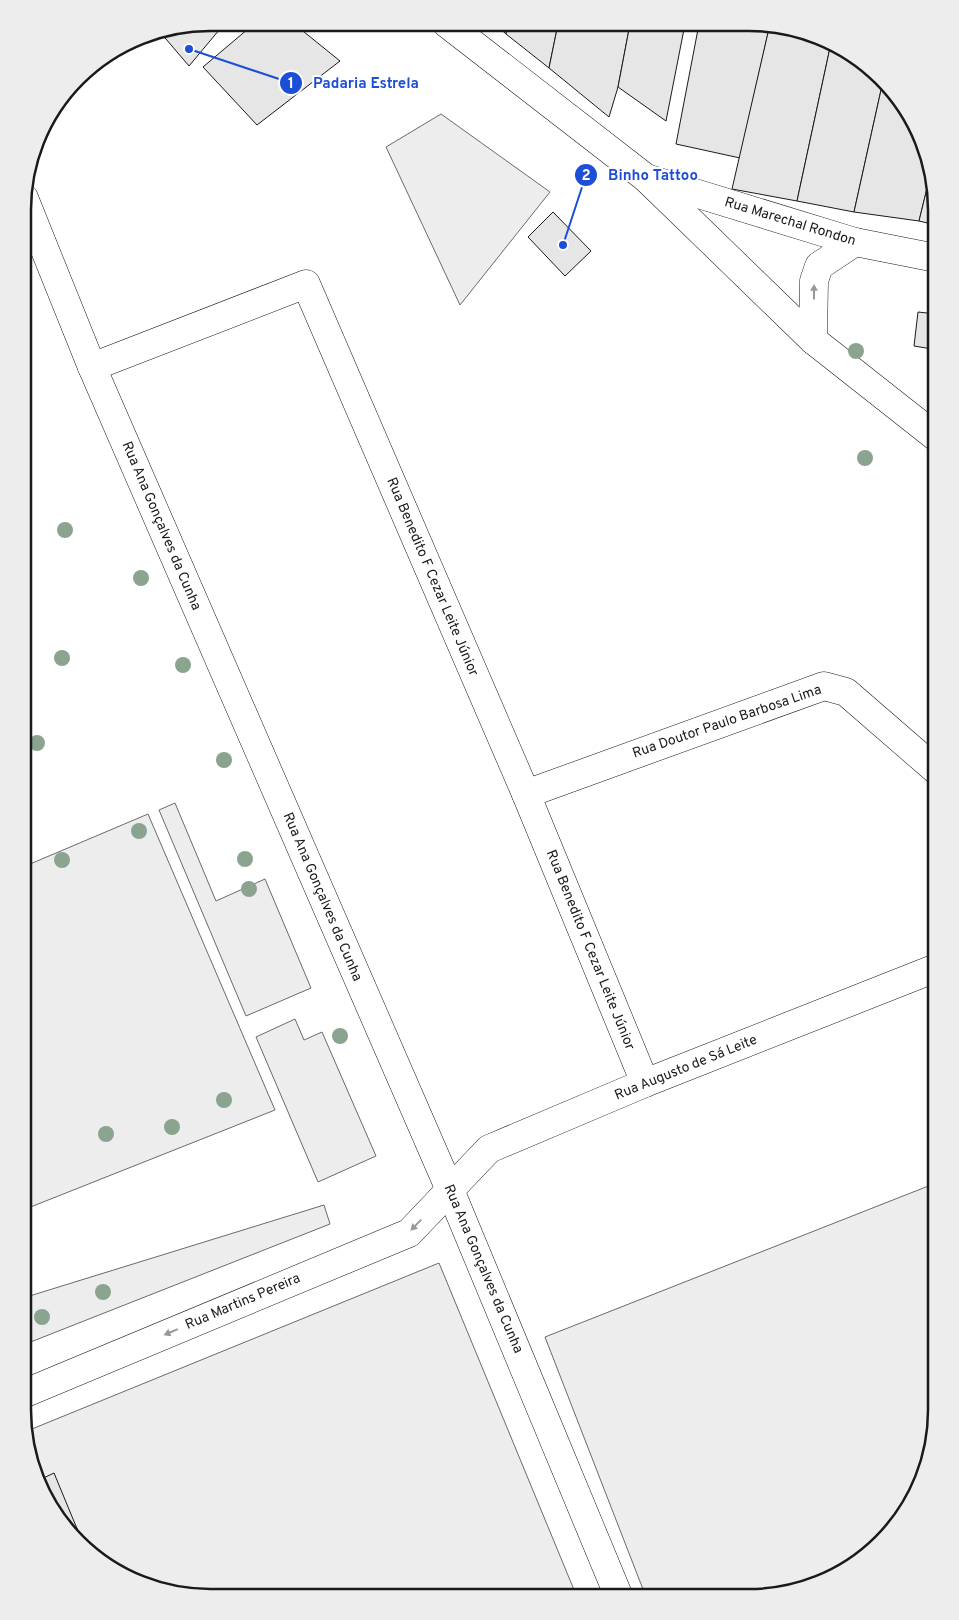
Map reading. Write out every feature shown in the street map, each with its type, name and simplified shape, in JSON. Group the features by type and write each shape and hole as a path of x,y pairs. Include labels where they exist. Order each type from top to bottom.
{"street":[{"path":"456,31 646,178 814,340 928,431"},
{"name":"Rua Marechal Rondon","path":"646,178 855,242 928,256"},
{"name":"Rua Ana Gonçalves da Cunha","path":"31,215 92,367 450,1190 616,1589"},
{"path":"814,340 814,281 819,266 855,242"},
{"name":"Rua Benedito F Cezar Leite Júnior","path":"92,367 306,284 526,794 645,1083"},
{"name":"Rua Doutor Paulo Barbosa Lima","path":"526,794 824,686 846,692 928,763"},
{"name":"Rua Augusto de Sá Leite","path":"450,1190 488,1150 645,1083 928,971"},
{"name":"Rua Martins Pereira","path":"31,1390 409,1232 450,1190"}],"shaded area":[{"path":"441,114 550,192 460,305 386,147"},
{"path":"175,803 216,901 265,879 311,988 246,1016 159,810"},
{"path":"148,814 275,1110 31,1207 31,864"},
{"path":"295,1019 304,1040 322,1032 376,1156 318,1182 256,1037"},
{"path":"928,1186 928,1409 922,1456 909,1489 891,1519 858,1552 838,1565 817,1575 795,1583 748,1589 643,1589 545,1337"},
{"path":"324,1205 330,1224 31,1342 31,1296"},
{"path":"439,1263 574,1589 211,1589 164,1583 142,1575 111,1559 92,1544 68,1519 55,1499 45,1478 37,1456 33,1429"}],"building":[{"path":"218,31 189,66 164,37"},
{"path":"246,31 303,31 340,61 257,125 203,67"},
{"path":"507,31 557,31 549,68 506,34"},
{"path":"557,31 629,31 618,87 609,117 549,68"},
{"path":"629,31 684,31 666,121 618,87"},
{"path":"698,31 768,33 740,158 676,144"},
{"path":"768,33 795,37 829,51 797,201 732,189"},
{"path":"829,51 858,68 881,90 854,212 797,201"},
{"path":"881,90 898,111 914,142 922,164 926,191 919,221 854,212"},
{"path":"926,191 928,223 919,221"},
{"path":"553,212 591,251 565,276 528,237"},
{"path":"918,312 928,313 928,348 914,346"},
{"path":"54,1473 78,1530 61,1509 45,1477"}],"place":[{"name":"Padaria Estrela","path":"189,49"},
{"name":"Binho Tattoo","path":"563,245"}]}
